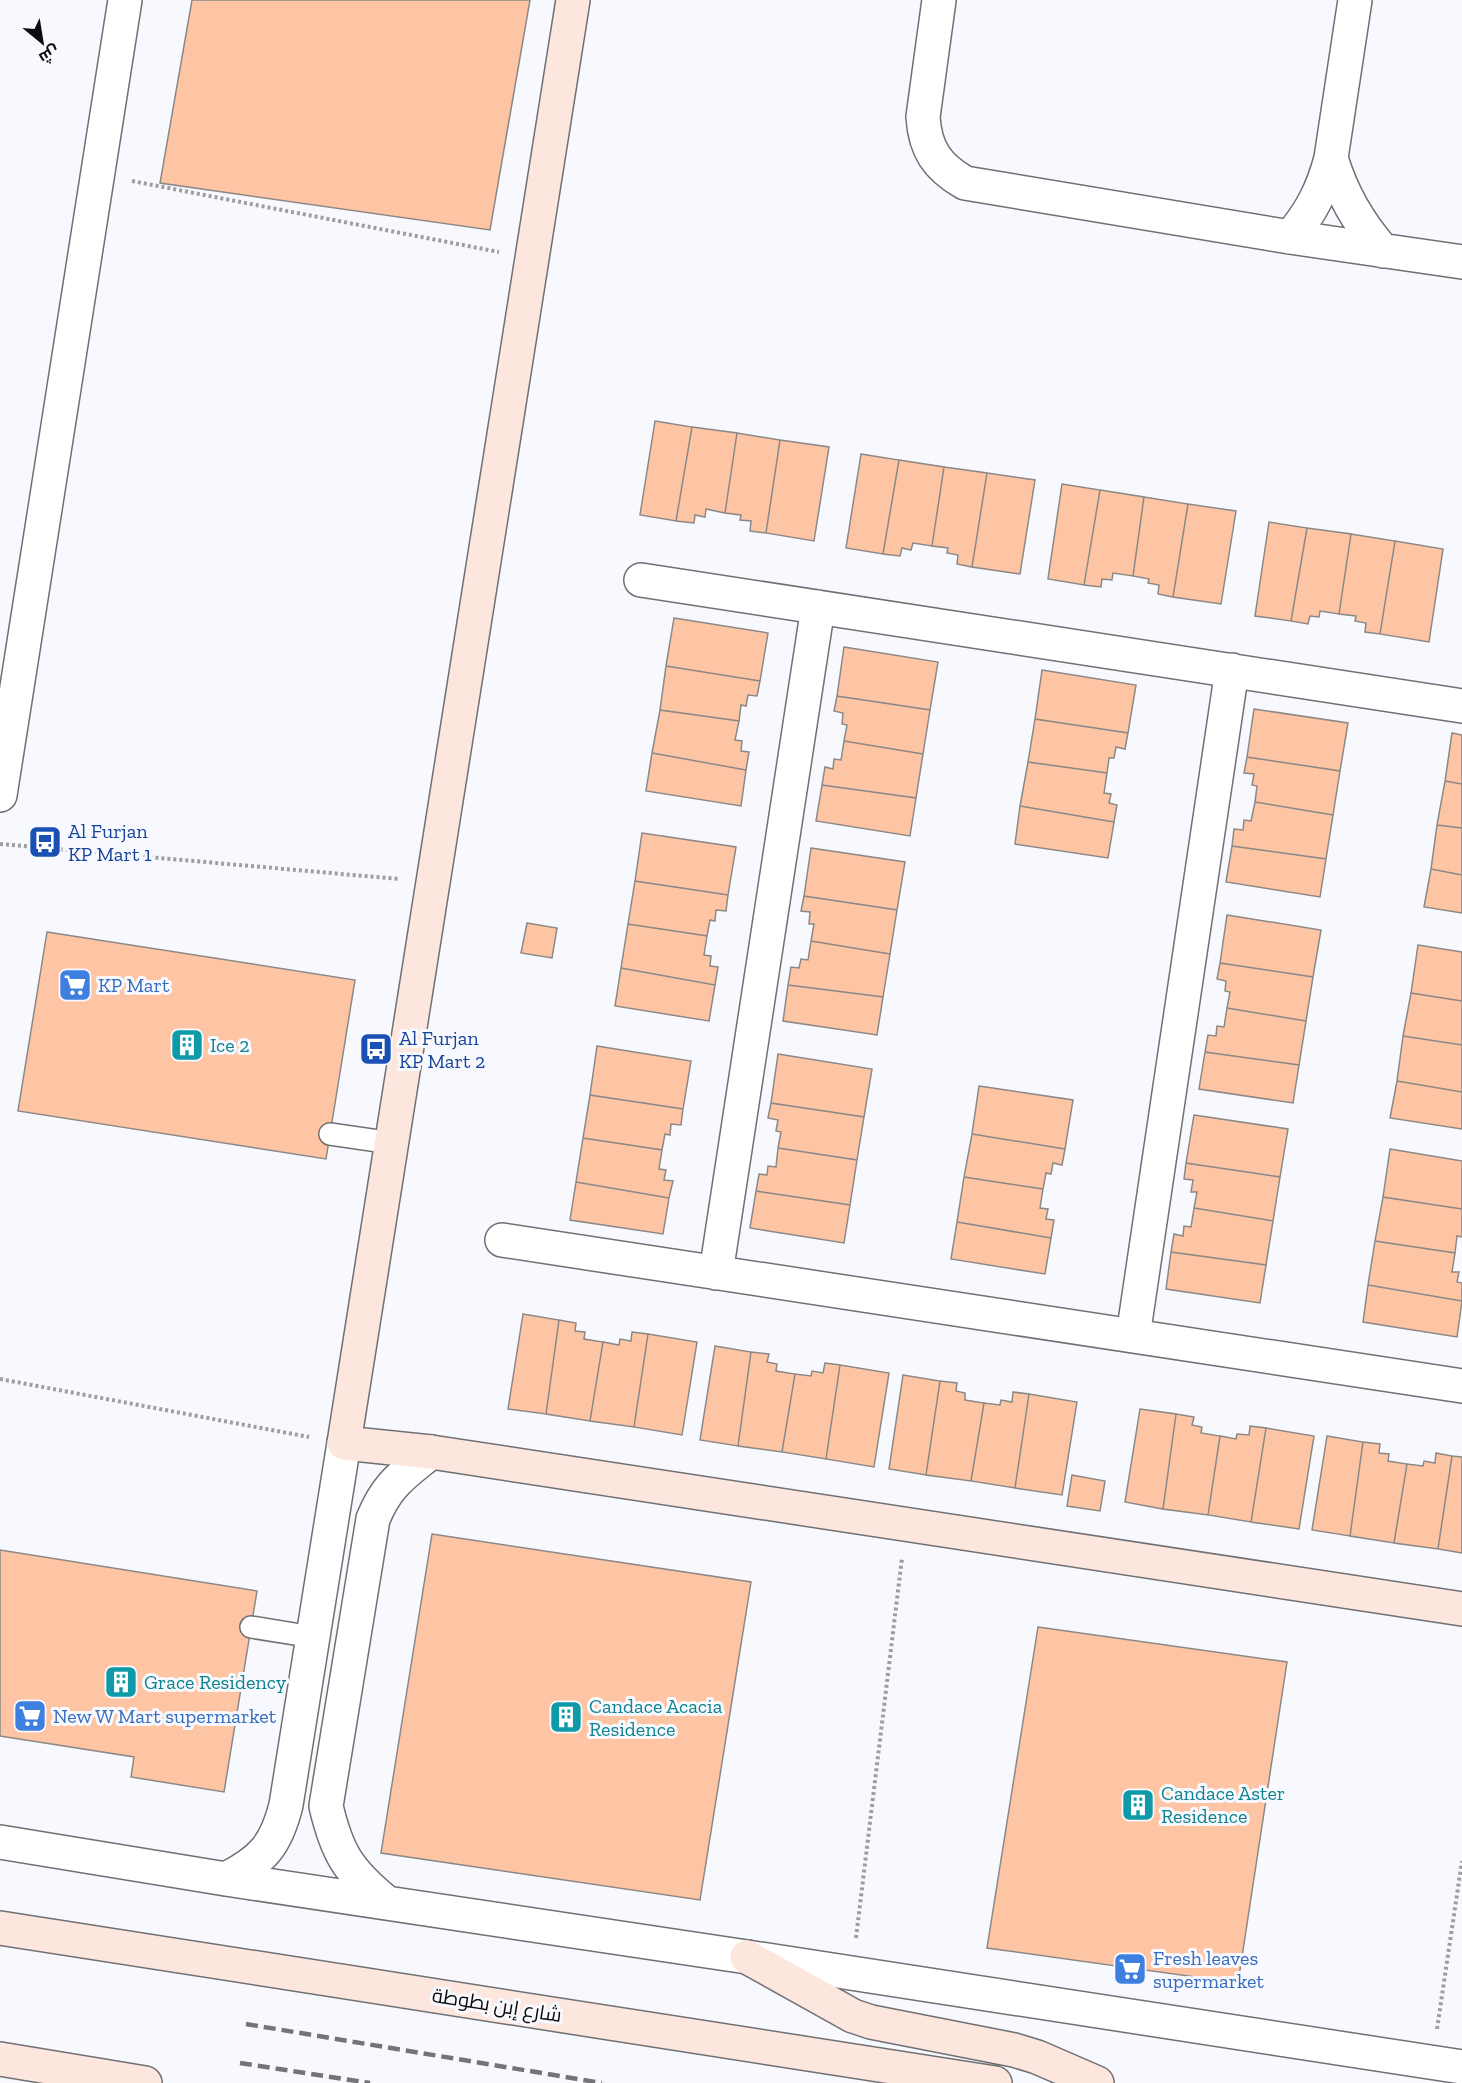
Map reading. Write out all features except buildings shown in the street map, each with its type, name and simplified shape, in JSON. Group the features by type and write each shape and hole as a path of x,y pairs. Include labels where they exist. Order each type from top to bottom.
{"street":[{"path":"0,795 125,0"},
{"path":"226,1879 248,1868 266,1850 280,1829 286,1805 573,0"},
{"path":"939,0 923,117 924,132 928,146 936,160 949,174 965,183 1290,237 1462,262"},
{"path":"1290,237 1305,220 1325,180 1331,158 1355,0"},
{"path":"1331,158 1339,184 1351,208 1365,230 1383,250"},
{"path":"641,580 1462,706"},
{"path":"716,1273 818,607"},
{"path":"1133,1336 1232,670"},
{"path":"502,1240 1462,1386"},
{"path":"344,1443 431,1452 1462,1609"},
{"path":"386,1902 364,1883 345,1860 333,1834 326,1806 373,1518 381,1499 393,1482 431,1452"},
{"path":"0,1842 226,1879 852,1972 1447,2065"},
{"name":"شارع إبن بطوطة","path":"0,1928 995,2083"},
{"path":"747,1957 853,2016 872,2022 1020,2052 1097,2083"},
{"path":"0,2059 145,2083"}],"lane":[{"path":"330,1134 392,1143"},
{"path":"251,1627 313,1637"}],"path":[{"path":"97,174 532,258"},
{"path":"0,844 433,882"},
{"path":"0,1379 344,1443"},
{"path":"852,1972 907,1525"},
{"path":"1447,2065 1462,1861"}],"railway":[{"path":"246,2024 602,2083"},
{"path":"240,2063 370,2083"}],"place":[{"name":"Al Furjan KP Mart 1","path":"45,842"},
{"name":"KP Mart","path":"75,985"},
{"name":"Ice 2","path":"187,1045"},
{"name":"Al Furjan KP Mart 2","path":"376,1049"},
{"name":"Grace Residency","path":"121,1682"},
{"name":"New W Mart supermarket","path":"30,1716"},
{"name":"Candace Acacia Residence","path":"566,1717"},
{"name":"Candace Aster Residence","path":"1138,1805"},
{"name":"Fresh leaves supermarket","path":"1130,1969"}]}
